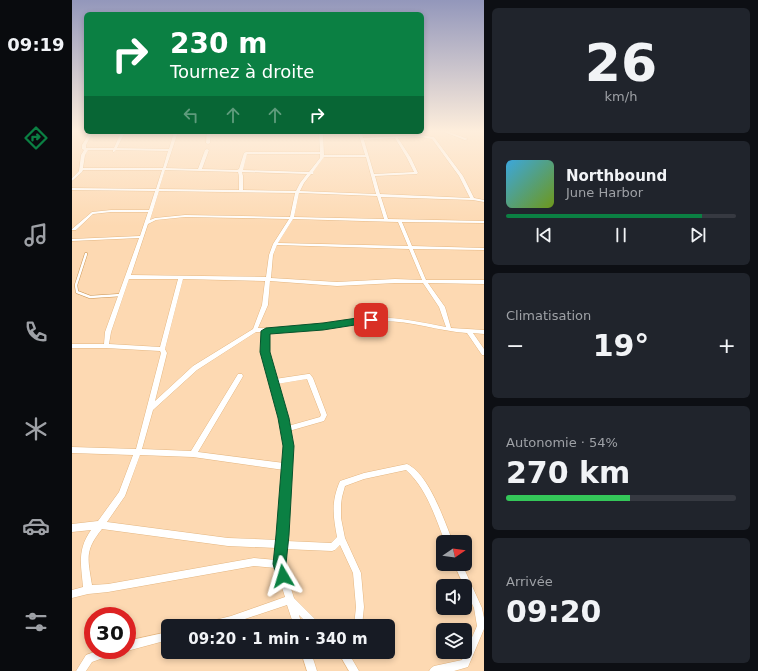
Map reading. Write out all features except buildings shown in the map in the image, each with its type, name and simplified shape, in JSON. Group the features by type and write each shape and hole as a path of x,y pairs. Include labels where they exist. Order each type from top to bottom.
{"street":[{"path":"72,180 82,169 82,163"},
{"path":"106,346 108,332 142,237 165,163"},
{"path":"200,170 202,163"},
{"path":"241,191 240,170 242,163"},
{"path":"150,409 195,368 255,330 265,305 271,255 275,244 292,218 298,192 302,183 312,173 317,163"},
{"path":"370,163 386,220"},
{"path":"374,175 416,173 411,163"},
{"path":"452,163 461,176 473,199"},
{"path":"82,169 163,168 312,173"},
{"path":"72,189 298,192 473,199 484,201"},
{"path":"74,229 92,213 150,211"},
{"path":"146,224 155,219 185,216 484,222"},
{"path":"399,220 426,282 442,307 449,329"},
{"path":"72,240 142,237"},
{"path":"275,244 484,249"},
{"path":"127,277 268,279 337,284 395,281 484,282"},
{"path":"88,590 84,552 90,537 122,494 137,453 150,409 164,353 162,349 181,278"},
{"path":"255,330 266,331 323,326 360,320 382,319 424,324 449,329 484,332"},
{"path":"266,331 265,352 286,429 289,446 282,545 279,564 296,619"},
{"path":"470,331 484,353"},
{"path":"72,346 162,349"},
{"path":"193,454 240,376"},
{"path":"273,382 308,376 324,415 322,419 317,422 286,429"},
{"path":"72,450 193,454 288,468"},
{"path":"359,619 360,608 357,573 341,539 337,513 338,494 343,483 364,476 407,467 416,473 428,494 446,535"},
{"path":"72,528 100,525 228,542 282,545 332,547 341,539"},
{"path":"72,594 254,562 279,564"},
{"path":"434,671 465,664 481,626 478,608 461,571"},
{"path":"233,619 289,600"},
{"path":"289,600 309,619"},
{"path":"136,644 161,638"},
{"path":"81,671 88,659"},
{"path":"308,659 312,671"},
{"path":"348,659 354,671"}],"lane":[{"path":"86,254 76,285 77,292 90,297 121,295"}],"route":[{"path":"283,576 279,564 283,535 289,446 265,352 266,331 371,320"}]}
